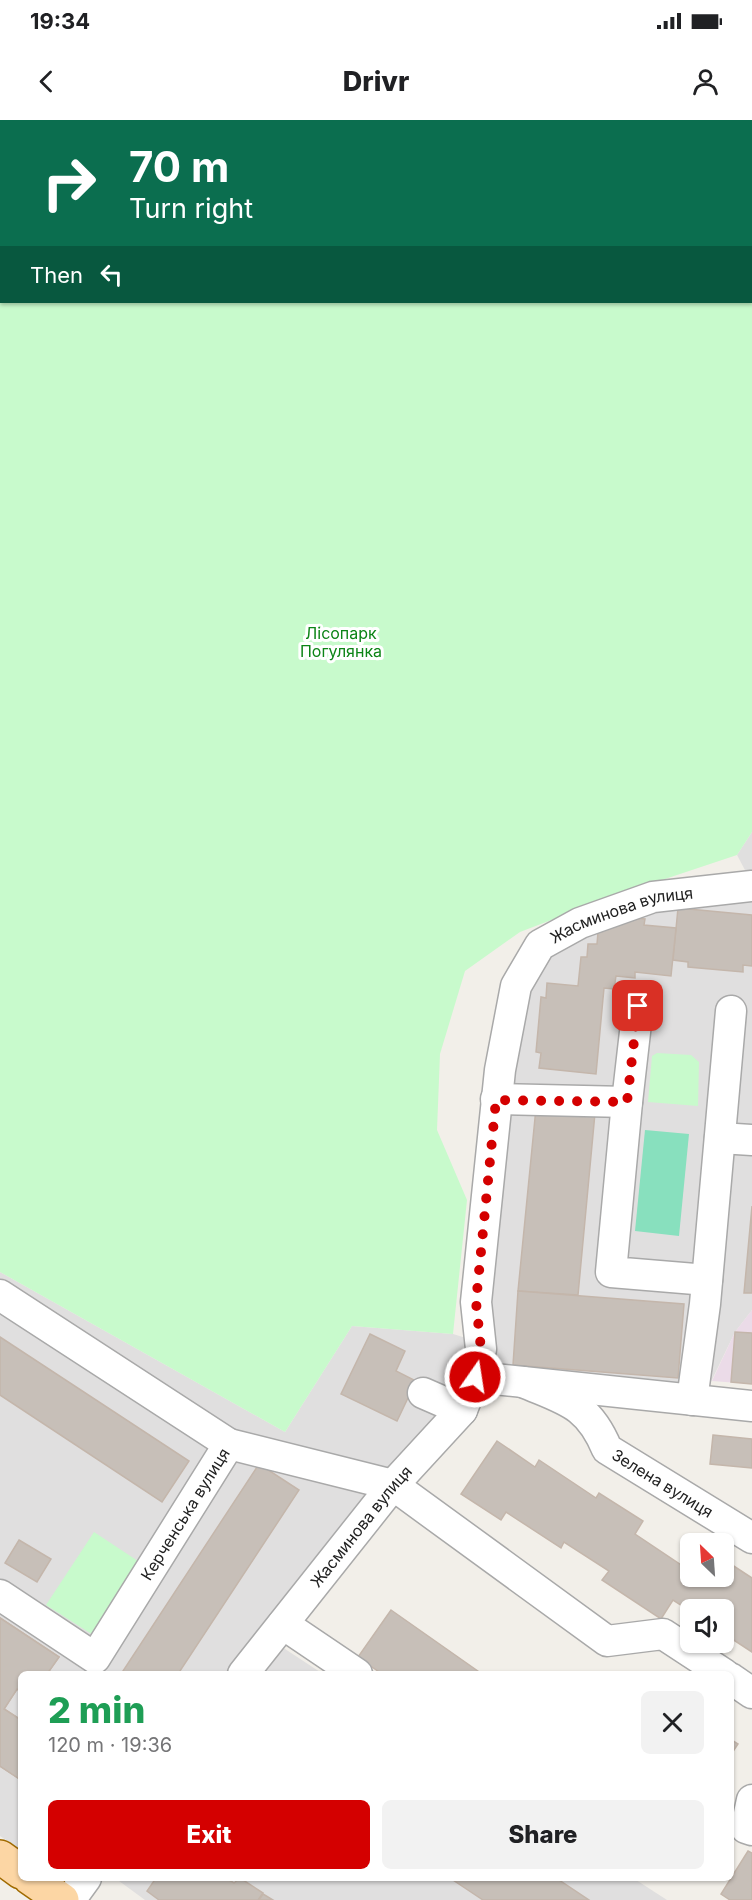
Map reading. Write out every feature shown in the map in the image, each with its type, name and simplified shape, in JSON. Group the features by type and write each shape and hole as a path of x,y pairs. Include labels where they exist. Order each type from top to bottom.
{"main road":[{"path":"0,1857 18,1870"},
{"path":"34,1881 62,1900"}],"street":[{"name":"Жасминова вулиця","path":"245,1671 393,1485 462,1410 475,1377 481,1349 476,1302 496,1100 516,986 540,945 580,923 652,897 752,886"},
{"path":"638,1006 611,1272 707,1280"},
{"path":"692,1400 707,1280 731,1011"},
{"path":"496,1100 627,1102"},
{"path":"720,1138 752,1140"},
{"name":"Керченська вулиця","path":"0,1295 229,1444 95,1658 0,1595"},
{"path":"475,1377 752,1406"},
{"name":"Зелена вулиця","path":"523,1382 581,1408 598,1426 607,1449 752,1538"},
{"path":"423,1393 462,1410"},
{"path":"229,1444 393,1485 607,1641 663,1634 719,1671"},
{"path":"283,1624 353,1671"},
{"path":"734,1681 752,1692"},
{"path":"752,1800 746,1828 752,1830"},
{"path":"70,1900 84,1881"}],"shaded area":[{"path":"752,832 752,870 745,870 737,855"},
{"path":"752,891 752,1310 735,1332 708,1388 493,1372 487,1339 492,1245 524,996 537,969 582,925"},
{"path":"0,1272 285,1432 352,1326 453,1334 466,1338 455,1402 236,1671 18,1671 18,1848 0,1836"},
{"path":"752,1310 752,1384 712,1381 735,1332"},
{"path":"282,1647 318,1671 265,1671"},
{"path":"119,1881 638,1881 667,1900 145,1900"}],"green space":[{"name":"Лісопарк Погулянка","path":"0,303 752,303 752,832 737,855 614,896 520,932 465,971 440,1054 437,1130 467,1200 453,1334 352,1326 285,1432 0,1272"},
{"path":"657,1053 691,1055 699,1062 698,1106 648,1102 652,1056"},
{"path":"645,1130 689,1134 679,1236 635,1231"},
{"path":"461,1356 470,1360 457,1395 447,1392"},
{"path":"94,1532 141,1563 93,1635 46,1605"}],"building":[{"path":"678,908 752,915 752,966 743,965 743,972 688,967 688,962 673,960"},
{"path":"615,916 645,919 644,925 676,928 671,976 635,972 635,978 616,976 614,989 604,988 596,1074 539,1068 541,1053 536,1052 541,997 546,998 547,983 578,986 581,957 587,957 588,944 597,944 599,921"},
{"path":"536,1108 595,1113 578,1295 518,1291"},
{"path":"752,1206 752,1293 744,1293"},
{"path":"518,1291 684,1304 678,1378 513,1365"},
{"path":"735,1332 752,1333 752,1384 731,1382"},
{"path":"370,1334 405,1351 396,1371 416,1381 397,1421 341,1394"},
{"path":"0,1337 189,1461 162,1502 0,1395"},
{"path":"713,1435 752,1439 752,1468 710,1464"},
{"path":"497,1441 535,1467 539,1460 596,1498 599,1493 643,1521 635,1534 680,1564 680,1587 734,1587 734,1566 752,1578 752,1652 734,1640 734,1599 680,1599 680,1605 673,1600 661,1619 602,1580 609,1571 564,1542 561,1548 506,1512 501,1520 461,1494"},
{"path":"259,1464 299,1490 180,1671 123,1671"},
{"path":"19,1540 51,1559 37,1582 5,1563"},
{"path":"391,1610 478,1671 378,1671 358,1657"},
{"path":"0,1618 59,1657 49,1671 18,1671 18,1690 4,1709 18,1718 18,1778 0,1766"},
{"path":"0,1618 59,1657 49,1671 18,1671 18,1690 4,1709 18,1718 18,1778 0,1766"},
{"path":"748,1851 752,1853 752,1900 730,1900 721,1894 729,1881 734,1881 734,1873"},
{"path":"154,1881 231,1881 234,1883 245,1881 263,1893 258,1900 159,1900 147,1891"},
{"path":"454,1881 560,1881 589,1900 483,1900"},
{"path":"263,1894 273,1900 259,1900"}],"route":[{"path":"475,1377 481,1349 476,1302 496,1100 627,1102 638,1006"}]}
